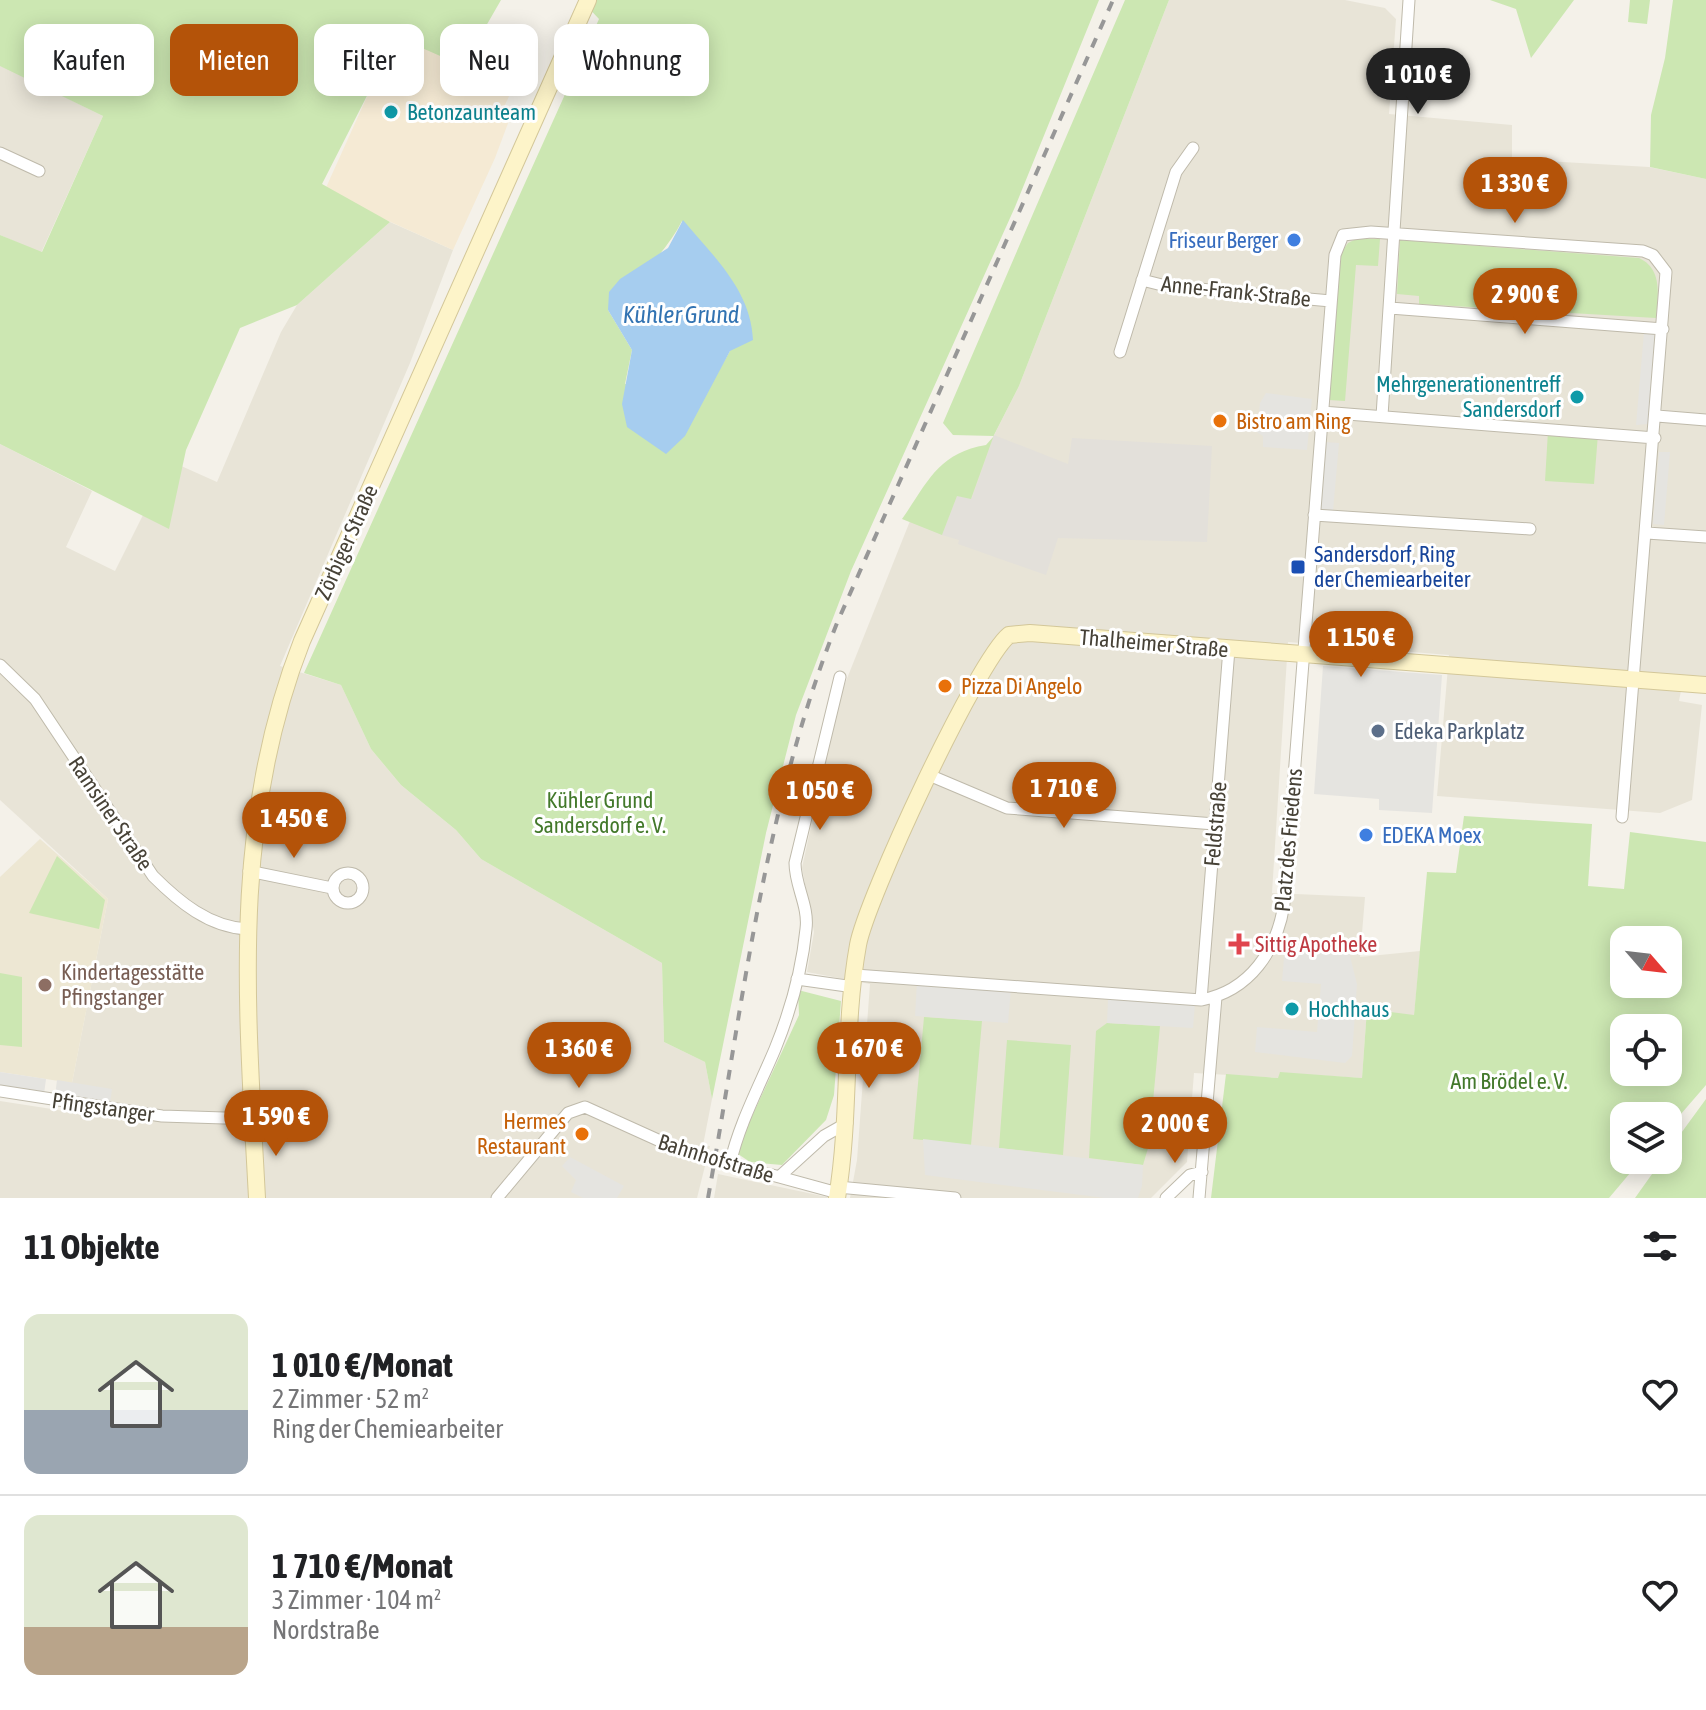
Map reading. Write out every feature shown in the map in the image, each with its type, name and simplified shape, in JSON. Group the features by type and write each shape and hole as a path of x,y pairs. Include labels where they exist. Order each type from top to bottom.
{"street":[{"name":"Zörbiger Straße","path":"257,1198 247,929 249,871 266,756 293,663 588,0"},
{"path":"1382,416 1409,0"},
{"name":"Anne-Frank-Straße","path":"1120,352 1176,172 1193,148"},
{"path":"0,153 39,171"},
{"path":"1394,233 1643,251 1653,255 1666,272 1657,416 1622,817"},
{"name":"Platz des Friedens","path":"1216,997 1247,978 1263,961 1281,925 1337,245 1343,235 1394,233"},
{"name":"Anne-Frank-Straße","path":"1142,280 1166,286 1331,301"},
{"path":"1390,308 1663,329"},
{"path":"1322,412 1655,438"},
{"path":"1657,416 1706,420"},
{"path":"1314,515 1530,529"},
{"path":"1647,533 1706,537"},
{"name":"Thalheimer Straße","path":"929,775 993,653 1009,635 1030,633 1706,685"},
{"name":"Feldstraße","path":"1201,1000 1229,649"},
{"name":"Ramsiner Straße","path":"0,665 35,699 153,876 177,899 206,917 233,928 247,929"},
{"path":"730,1164 736,1140 785,1024 797,979 807,915 797,887 795,863 840,677"},
{"path":"838,1193 847,1123 854,981 863,926 929,775 1007,808 1215,824"},
{"path":"249,871 332,888"},
{"path":"797,979 1201,1000 1216,997 1199,1198"},
{"name":"Pfingstanger","path":"0,1091 162,1116 255,1119"},
{"name":"Bahnhofstraße","path":"497,1198 568,1113 579,1108 591,1109 651,1139 714,1161 838,1193 955,1198"},
{"path":"779,1177 824,1136 847,1123"},
{"path":"1166,1198 1190,1175 1202,1172"}],"shaded area":[{"path":"1169,0 1345,0 1385,8 1396,19 1389,114 1512,125 1512,159 1649,167 1706,179 1706,676 1684,675 1679,701 1702,705 1692,800 1660,813 1437,796 1449,655 1288,642 1272,893 1365,897 1360,957 1420,951 1414,1016 1367,1010 1362,1078 1280,1073 1279,1078 1194,1073 1187,1162 1151,1198 850,1198 857,1160 870,984 807,972 814,932 802,868 838,701 912,516 986,451 1019,386"},
{"path":"407,8 440,24 440,96 509,96 504,107 510,118 453,250 324,192 367,96 424,96 424,24 400,24"},
{"path":"0,45 24,76 24,96 63,96 103,116 41,253 0,235"},
{"path":"390,222 453,250 410,363 280,666 341,685 371,749 401,785 456,830 481,859 662,963 664,1042 705,1062 712,1099 703,1145 710,1146 697,1198 0,1198 0,1101 71,1112 72,1083 108,899 0,800 0,444 92,491 66,547 115,571 170,461 217,482 281,332 297,305"},
{"path":"1644,332 1655,332 1648,424 1636,425"},
{"path":"1266,393 1312,399 1307,450 1263,447 1263,436 1257,432 1260,403"},
{"path":"994,435 1068,464 1072,438 1212,446 1207,542 1058,538 1046,575 958,544 959,540 942,535 957,496 972,498"},
{"path":"1325,442 1339,443 1333,511 1319,510"},
{"path":"1659,452 1670,452 1664,525 1653,524"},
{"name":"Edeka Parkplatz","path":"1323,666 1442,675 1432,813 1379,810 1379,799 1314,794"},
{"name":"Kindertagesstätte Pfingstanger","path":"40,839 108,899 72,1083 0,1072 0,877"},
{"path":"1285,947 1349,952 1357,984 1352,1056 1345,1063 1255,1052 1257,1027 1317,1032 1321,984 1282,981"},
{"path":"917,982 1011,989 1008,1023 915,1016"},
{"path":"1108,999 1195,1004 1193,1028 1107,1023"},
{"path":"0,1072 46,1079 44,1094 0,1085"},
{"path":"57,1080 112,1089 110,1104 55,1096"},
{"path":"923,1139 1143,1165 1142,1186 1138,1198 1105,1198 925,1175"},
{"path":"570,1157 624,1186 617,1198 583,1198 571,1192 576,1180 562,1166"},
{"path":"718,1174 832,1198 714,1198"}],"green space":[{"path":"0,0 501,0 487,24 440,24 440,56 424,49 424,24 314,24 314,96 367,96 322,184 390,222 297,305 240,328 186,450 169,529 0,444 0,235 42,252 103,116 62,96 154,96 154,24 24,24 24,78 0,66"},
{"name":"Kühler Grund Sandersdorf e. V.","path":"581,0 1099,0 1015,207 851,571 796,715 766,833 712,1099 705,1062 664,1042 662,963 481,859 456,830 401,785 371,749 341,685 304,673 564,96 709,96 709,24 597,24 599,19","holes":["682,221 730,351 718,372 625,384 632,350 608,310 658,256"]},
{"path":"1125,0 1169,0 1019,386 994,436 953,435 943,423"},
{"path":"1490,0 1574,0 1531,58 1516,9"},
{"path":"1630,0 1650,0 1647,24 1628,22"},
{"path":"1673,0 1706,0 1706,179 1650,167 1651,115 1665,58"},
{"path":"1356,239 1380,239 1378,266 1356,265 1345,401 1329,400 1341,253 1348,243"},
{"path":"1400,240 1639,258 1647,263 1655,276 1658,292 1656,318 1419,304 1419,296 1397,294"},
{"path":"1548,431 1598,434 1594,484 1545,481"},
{"path":"993,437 971,499 957,496 942,535 902,519 927,481 945,462 970,449 986,445"},
{"name":"Am Brödel e. V.","path":"1464,816 1592,824 1588,886 1624,889 1630,832 1706,842 1706,1085 1682,1113 1682,1102 1610,1102 1610,1174 1629,1174 1609,1198 1211,1198 1226,1074 1278,1078 1280,1072 1362,1078 1367,1009 1414,1015 1427,872 1456,873"},
{"path":"57,856 105,900 99,929 29,913"},
{"path":"0,973 22,977 22,1047 0,1045"},
{"path":"798,990 841,1001 834,1095 826,1120 782,1165 750,1162 738,1154 740,1142 799,1015"},
{"path":"924,1017 982,1021 971,1145 913,1139"},
{"path":"1107,1023 1160,1026 1149,1145 1143,1165 1089,1158 1096,1031"},
{"path":"1007,1040 1071,1045 1063,1155 999,1148"},
{"path":"1706,1099 1706,1198 1635,1198 1652,1174 1682,1174 1682,1132"}],"water":[{"name":"Kühler Grund","path":"683,220 738,290 751,322 753,340 730,351 685,436 666,454 627,427 622,404 632,350 608,310 609,292 620,279 668,248"}],"railway":[{"path":"708,1198 758,907 791,763 812,693 837,623 1113,0"}],"place":[{"name":"Betonzaunteam","path":"391,112"},
{"name":"Friseur Berger","path":"1294,240"},
{"name":"Mehrgenerationentreff Sandersdorf","path":"1577,397"},
{"name":"Bistro am Ring","path":"1220,421"},
{"name":"Sandersdorf, Ring der Chemiearbeiter","path":"1298,567"},
{"name":"Pizza Di Angelo","path":"945,686"},
{"name":"Edeka Parkplatz","path":"1378,731"},
{"name":"EDEKA Moex","path":"1366,835"},
{"name":"Sittig Apotheke","path":"1239,944"},
{"name":"Kindertagesstätte Pfingstanger","path":"45,985"},
{"name":"Hochhaus","path":"1292,1009"},
{"name":"Hermes Restaurant","path":"582,1134"}]}
